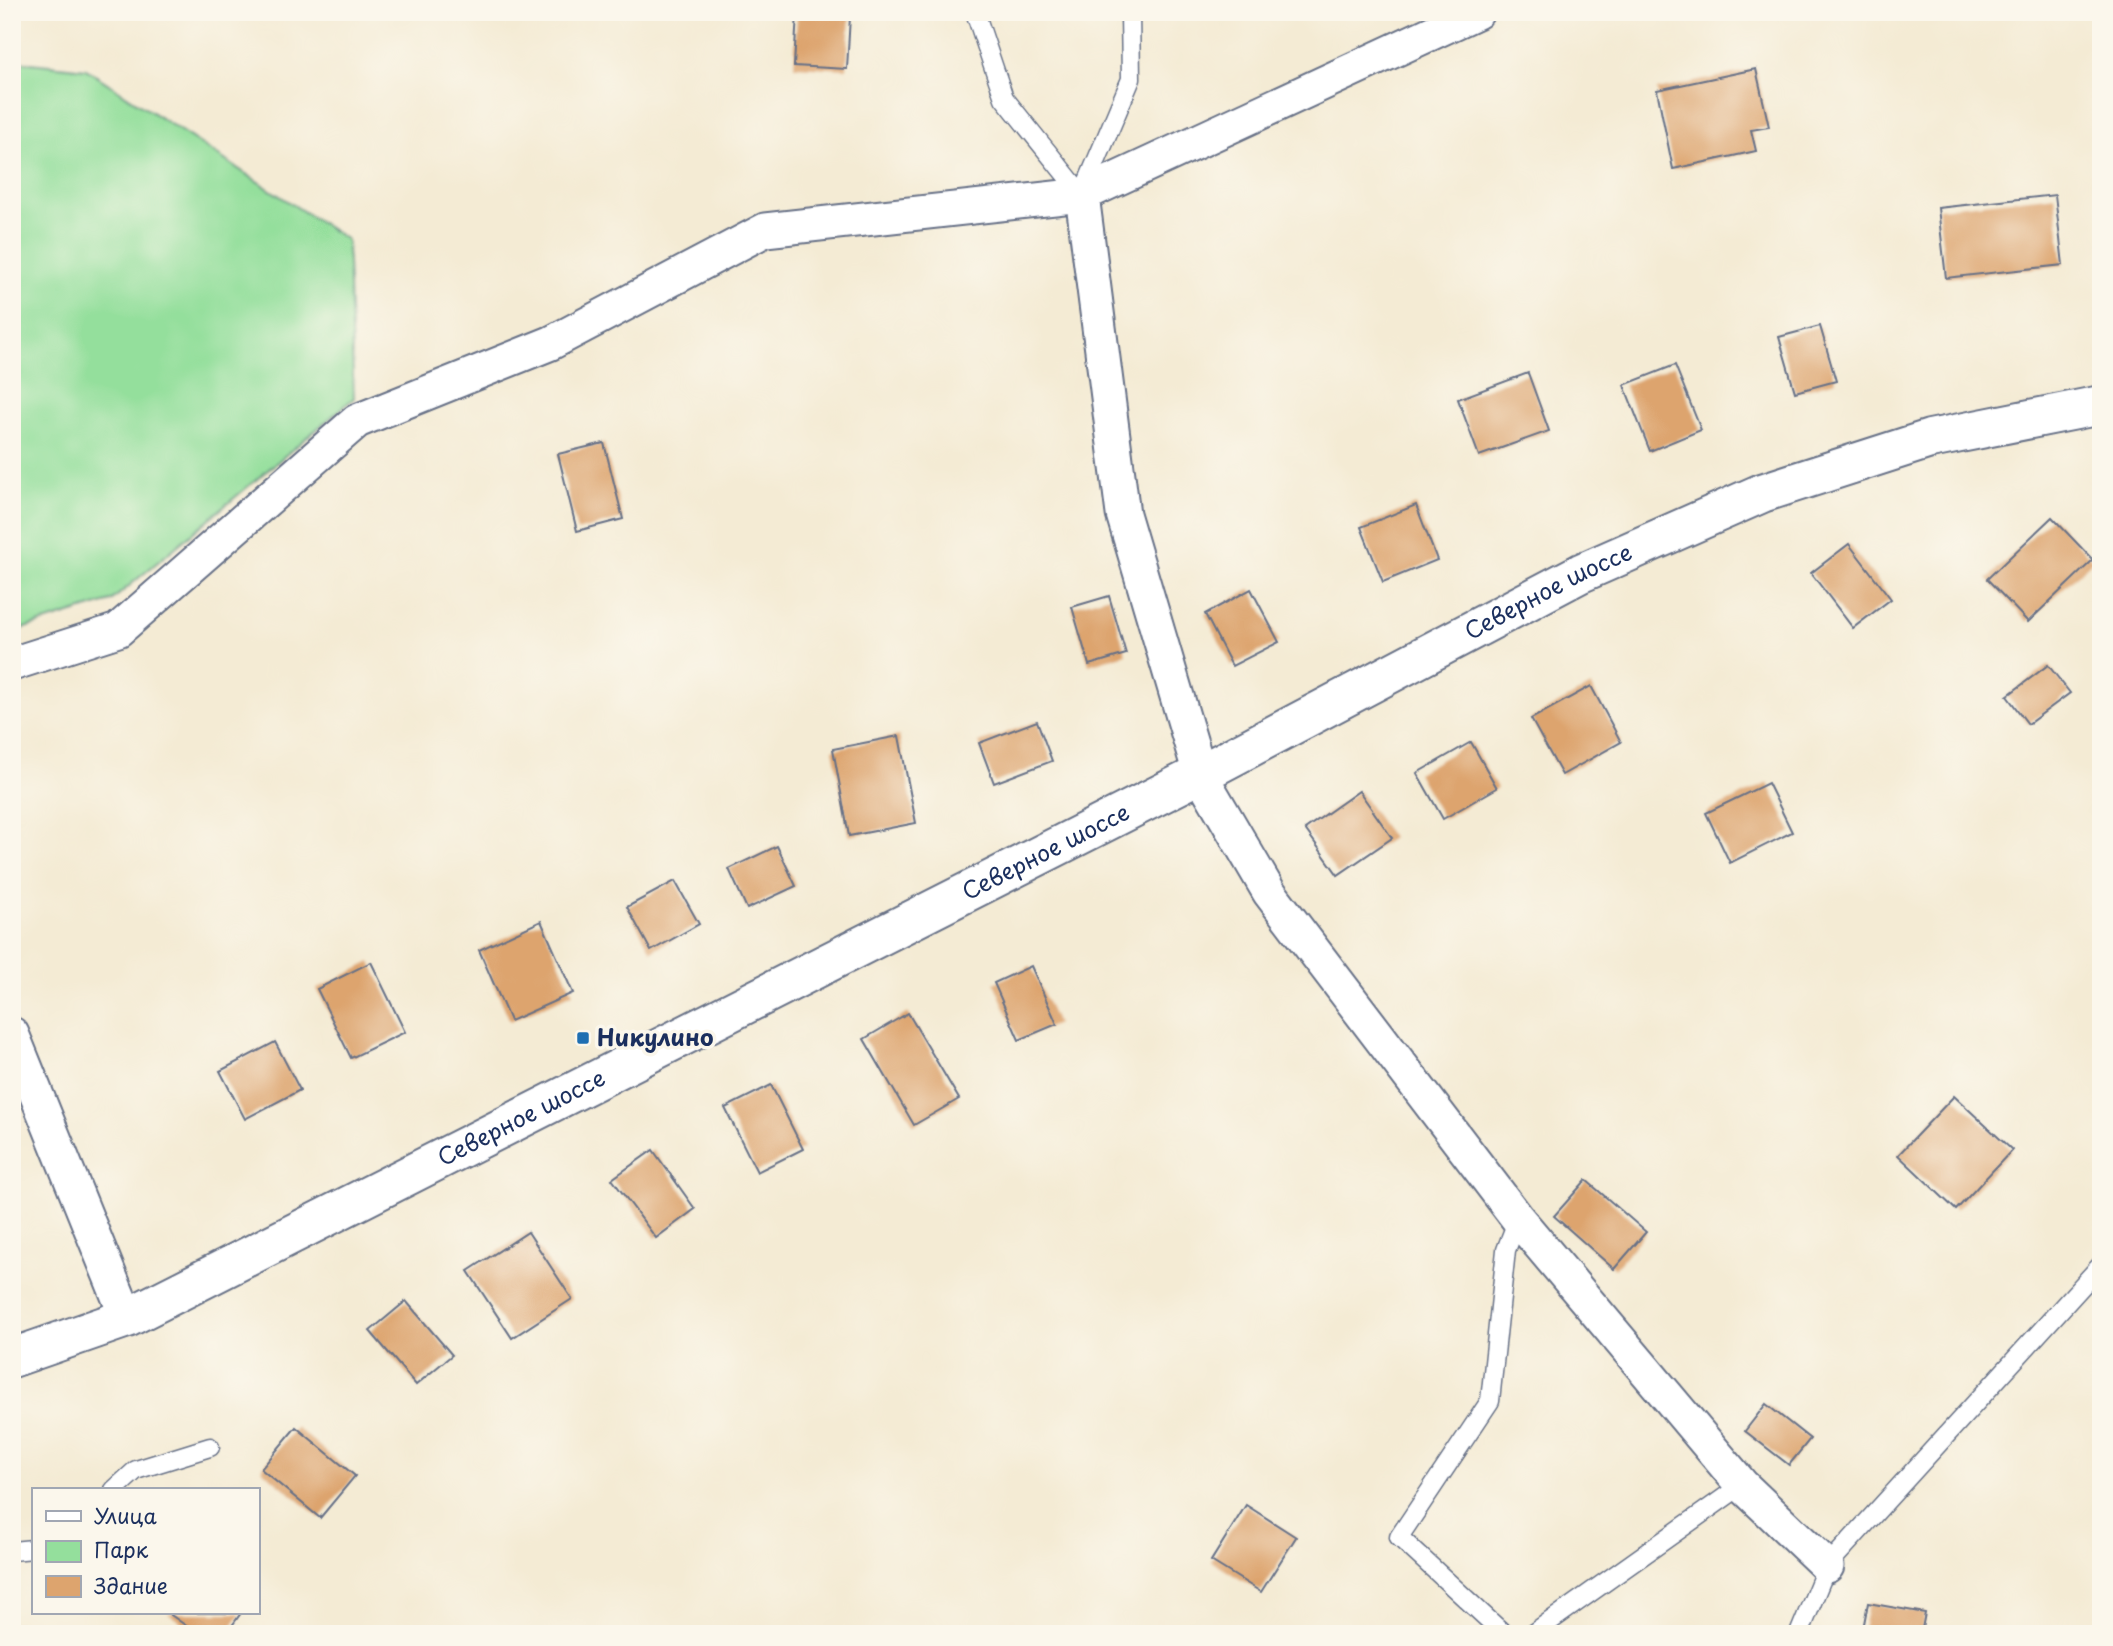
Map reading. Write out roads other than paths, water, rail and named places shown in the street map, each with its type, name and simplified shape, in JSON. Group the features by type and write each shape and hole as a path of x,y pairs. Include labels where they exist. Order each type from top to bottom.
{"main road":[{"name":"Северное шоссе","path":"12,1358 127,1318 1200,774 1581,573 1762,493 1930,439 2101,405"}],"street":[{"path":"12,664 118,630 357,421 551,343 765,230 1082,195 1477,12"},
{"path":"1082,195 1123,514 1200,774 1269,891 1518,1219 1742,1485 1827,1566"},
{"path":"12,1034 127,1318"}],"lane":[{"path":"975,12 1004,98 1082,195 1131,79 1130,12"},
{"path":"1504,1634 1398,1537 1490,1401 1506,1250 1518,1219"},
{"path":"1799,1634 1827,1566 2101,1265"},
{"path":"116,1488 136,1470 210,1447"},
{"path":"1532,1634 1742,1485"},
{"path":"12,1551 32,1549"}],"place":[{"name":"Никулино","path":"583,1038"}]}
